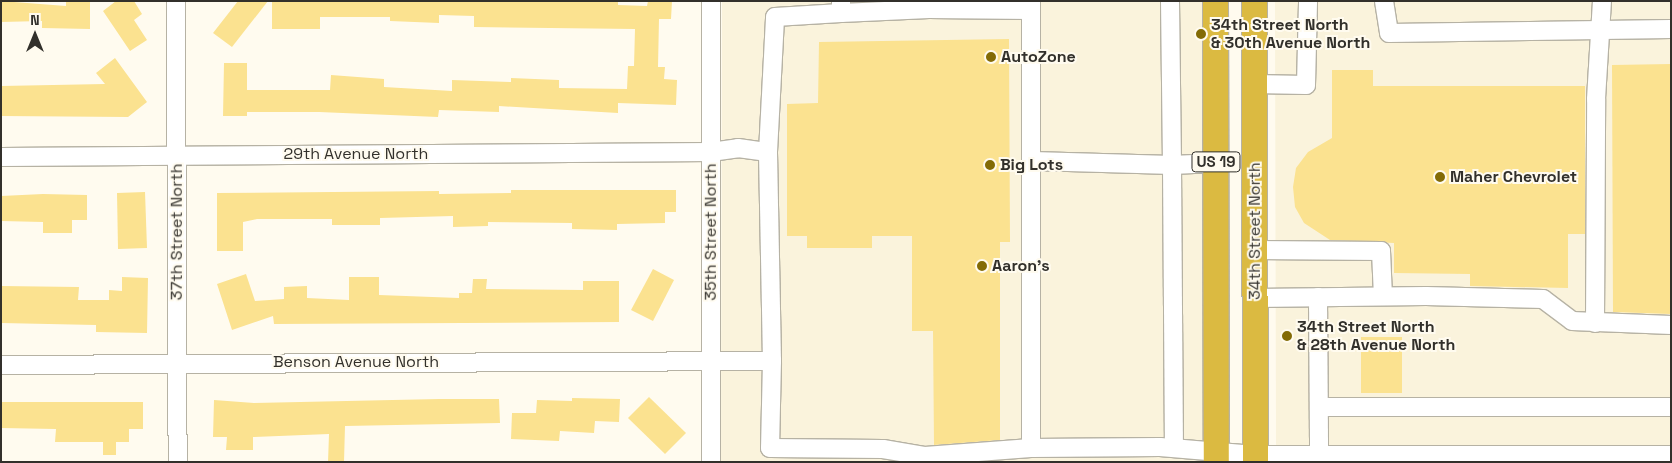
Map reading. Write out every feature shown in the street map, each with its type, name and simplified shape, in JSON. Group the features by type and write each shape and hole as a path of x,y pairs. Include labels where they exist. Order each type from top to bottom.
{"highway":[{"name":"US 19","path":"1215,1 1216,457"},
{"name":"34th Street North","path":"1254,1 1255,458"}],"street":[{"name":"37th Street North","path":"176,1 178,462"},
{"name":"35th Street North","path":"711,1 711,462"},
{"path":"1170,1 1174,448"},
{"path":"1254,84 1306,85 1308,1"},
{"path":"1384,1 1390,34 1671,29"},
{"path":"1595,323 1596,99 1602,1"},
{"path":"1031,448 1033,160 1031,6 841,7 775,17 768,152 772,361 770,448 883,449 925,456 1031,448 1174,448 1216,457 1255,458 1320,455 1671,455"},
{"name":"29th Avenue North","path":"1,157 711,152 738,148 768,152"},
{"path":"1033,160 1172,165 1216,163"},
{"path":"1255,250 1382,251 1383,296"},
{"path":"1255,298 1383,296 1543,299 1572,320 1595,323 1671,325"},
{"path":"1318,297 1320,455"},
{"name":"Benson Avenue North","path":"1,365 772,361"},
{"path":"1319,407 1671,407"}],"shaded area":[{"path":"722,1 1206,1 1207,462 721,462"},
{"path":"1275,1 1671,1 1671,445 1276,445"}],"building":[{"path":"1,1 66,6 66,1 90,1 90,29 42,28 42,21 1,22"},
{"path":"116,1 134,1 142,14 134,20 147,40 130,51 103,11"},
{"path":"238,1 268,1 232,47 213,33"},
{"path":"272,1 618,1 618,5 647,6 648,1 672,1 671,19 659,19 658,67 665,67 664,79 677,80 676,105 618,103 618,113 499,106 499,112 439,110 438,117 319,112 247,112 247,116 223,116 224,63 247,63 247,90 330,90 331,75 384,79 384,87 452,91 452,80 511,82 511,78 559,80 559,88 627,89 628,66 634,66 635,29 474,27 474,16 439,15 439,23 390,21 390,17 320,17 320,29 272,29"},
{"path":"1009,39 1010,242 1000,242 1000,440 934,445 933,331 912,331 912,236 872,236 872,248 807,248 807,236 787,236 787,104 818,103 819,42"},
{"path":"115,58 147,102 128,117 1,116 1,86 105,84 96,73"},
{"path":"1671,64 1671,314 1613,312 1612,65"},
{"name":"Maher Chevrolet","path":"1332,70 1373,70 1373,86 1585,86 1585,234 1568,234 1568,288 1470,286 1470,274 1394,273 1394,243 1330,240 1304,223 1295,207 1293,187 1296,168 1308,152 1332,138"},
{"path":"511,190 676,190 676,212 665,212 665,223 617,224 617,230 572,229 572,223 488,222 488,226 453,227 453,216 380,218 380,225 332,225 332,219 257,219 243,222 243,251 217,251 217,193 439,191 439,194 511,193"},
{"path":"145,192 147,248 118,249 117,193"},
{"path":"43,194 87,195 87,220 72,220 72,233 43,233 43,222 1,221 1,196"},
{"path":"653,269 674,280 653,321 631,310"},
{"path":"246,274 255,301 284,299 284,287 307,286 307,298 349,300 349,277 379,277 379,295 459,298 459,293 472,293 473,279 487,279 486,289 583,290 583,281 619,281 619,322 274,324 273,316 232,330 217,284"},
{"path":"122,277 148,278 147,333 96,332 96,325 1,323 1,286 79,287 78,300 109,300 109,290 122,291"},
{"path":"1361,337 1402,337 1402,393 1361,393"},
{"path":"649,397 686,433 665,454 628,418"},
{"path":"572,398 620,399 619,422 595,421 594,433 560,431 559,441 511,439 512,413 536,413 537,400 572,401"},
{"path":"499,399 500,423 345,426 344,462 328,462 329,434 253,437 253,450 226,450 227,437 213,437 214,400 254,403"},
{"path":"1,402 143,402 143,429 129,429 129,442 116,442 116,455 103,455 103,442 55,442 56,429 1,428"}],"place":[{"name":"34th Street North & 30th Avenue North","path":"1201,34"},
{"name":"AutoZone","path":"991,57"},
{"name":"Big Lots","path":"990,165"},
{"name":"Maher Chevrolet","path":"1440,177"},
{"name":"Aaron's","path":"982,266"},
{"name":"34th Street North & 28th Avenue North","path":"1287,336"}]}
